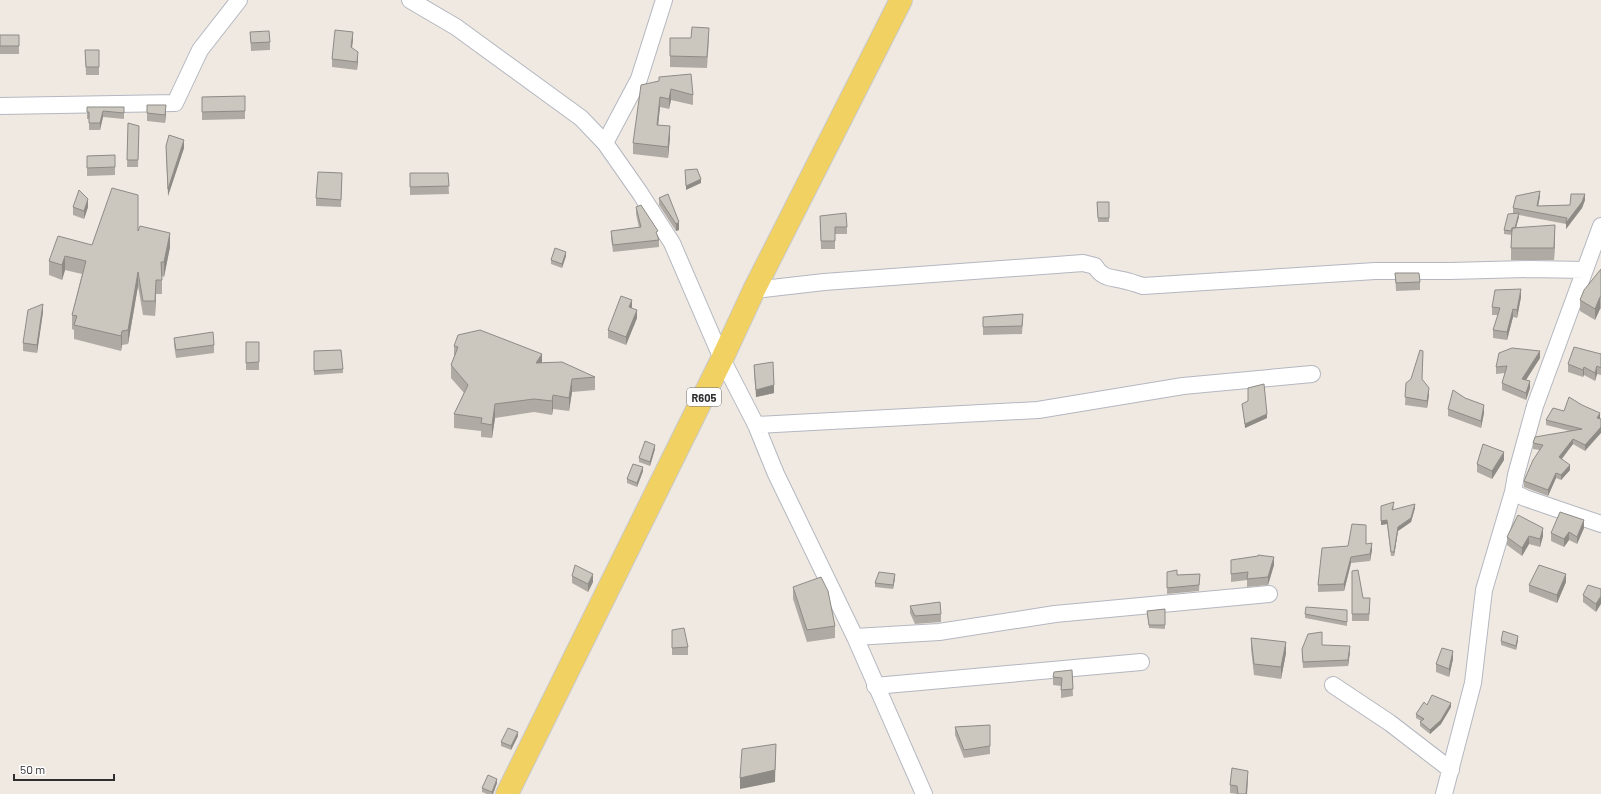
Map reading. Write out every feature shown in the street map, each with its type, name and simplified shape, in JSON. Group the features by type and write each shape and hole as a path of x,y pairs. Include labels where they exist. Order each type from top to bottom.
{"main road":[{"name":"R605","path":"507,794 722,359 754,290 901,0"}],"street":[{"path":"0,106 175,103 200,50 239,0"},
{"path":"410,0 456,27 574,113 604,143 672,243 722,359 756,425 776,474 855,637 875,686 924,794"},
{"path":"604,143 638,79 664,0"},
{"path":"1444,794 1472,684 1484,590 1513,492 1516,474 1535,406 1601,226"},
{"path":"754,290 824,282 1083,263 1095,266 1100,273 1107,278 1143,286 1375,271 1450,272 1530,269 1585,270"},
{"path":"756,425 861,418 1038,410 1183,386 1312,374"},
{"path":"1513,492 1525,498 1601,524"},
{"path":"855,637 939,632 1055,614 1269,594"},
{"path":"875,686 1141,662"},
{"path":"1333,685 1390,723 1451,770"}],"building":[{"path":"692,27 709,28 707,57 670,56 670,38 691,38"},
{"path":"335,30 353,32 351,47 358,52 357,62 332,59"},
{"path":"269,31 270,42 251,43 250,32"},
{"path":"0,35 19,35 19,46 0,46"},
{"path":"85,50 99,50 99,67 86,67"},
{"path":"691,74 693,95 671,89 669,99 660,97 657,125 670,126 668,147 633,143 641,85 659,81 659,77"},
{"path":"245,96 245,111 202,112 202,97"},
{"path":"147,105 166,105 165,115 147,113"},
{"path":"87,107 124,107 124,113 103,111 100,123 89,123 89,112 87,112"},
{"path":"128,123 139,126 138,160 127,160"},
{"path":"169,135 184,140 168,189 166,146"},
{"path":"115,155 115,167 87,168 87,156"},
{"path":"697,169 701,179 686,186 685,170"},
{"path":"318,172 342,173 341,200 316,198"},
{"path":"410,173 448,173 449,186 410,187"},
{"path":"112,188 138,195 138,231 140,226 170,233 164,262 161,262 162,280 156,280 155,301 143,301 138,272 128,330 122,331 121,336 74,325 77,316 72,315 86,261 65,256 62,265 49,261 58,236 92,245"},
{"path":"79,190 88,199 84,211 73,207"},
{"path":"1540,191 1537,206 1570,205 1571,194 1585,194 1582,202 1566,223 1567,218 1513,208 1516,196"},
{"path":"668,194 679,222 676,224 659,198"},
{"path":"1097,202 1109,202 1109,218 1098,218"},
{"path":"641,205 658,231 656,232 659,240 613,245 611,231 641,227 636,207"},
{"path":"846,213 847,227 835,227 835,241 821,241 820,216"},
{"path":"1519,213 1515,228 1512,228 1512,231 1504,230 1508,214"},
{"path":"1555,225 1554,248 1511,248 1512,228"},
{"path":"555,248 566,252 562,264 551,260"},
{"path":"1601,269 1601,297 1595,309 1580,300 1584,290"},
{"path":"1395,273 1419,273 1420,282 1396,283"},
{"path":"1521,289 1517,310 1513,309 1507,332 1493,330 1500,308 1492,307 1495,290"},
{"path":"621,296 632,300 629,307 637,310 626,337 608,330"},
{"path":"43,304 37,345 23,343 28,310"},
{"path":"1023,314 1022,326 983,327 983,317"},
{"path":"480,330 542,354 536,363 562,362 595,377 572,379 569,398 553,395 552,401 534,399 495,404 492,425 481,423 482,418 454,414 468,385 451,365 458,347 454,346 458,335"},
{"path":"213,332 214,345 176,350 174,338"},
{"path":"246,342 259,342 259,362 246,363"},
{"path":"1574,347 1601,354 1601,368 1597,366 1595,373 1584,367 1583,370 1568,364"},
{"path":"1512,348 1540,351 1522,379 1530,381 1526,393 1502,383 1507,366 1496,367 1499,353"},
{"path":"341,350 343,369 314,371 314,351"},
{"path":"1420,350 1423,351 1422,379 1429,388 1427,401 1405,397 1406,383 1411,379"},
{"path":"773,362 774,385 756,390 754,365"},
{"path":"1264,384 1267,414 1245,424 1242,404 1248,401 1248,388"},
{"path":"1453,390 1465,398 1484,405 1481,421 1448,409"},
{"path":"1569,397 1600,413 1597,418 1601,419 1601,427 1585,445 1573,439 1559,457 1570,465 1561,475 1556,473 1548,490 1524,481 1533,460 1543,445 1533,443 1535,437 1582,429 1546,420 1553,408 1564,411"},
{"path":"645,441 655,445 650,462 639,458"},
{"path":"1483,444 1504,452 1492,471 1477,464"},
{"path":"633,464 643,467 637,483 627,479"},
{"path":"1394,502 1392,510 1415,504 1411,518 1398,527 1394,552 1391,552 1387,520 1381,521 1381,506"},
{"path":"1560,512 1584,520 1577,537 1569,532 1564,539 1551,533"},
{"path":"1518,515 1543,528 1540,539 1529,536 1522,548 1507,537"},
{"path":"1352,524 1366,525 1366,544 1372,543 1370,554 1351,557 1344,584 1318,585 1322,548 1348,546"},
{"path":"1258,555 1274,557 1268,577 1247,579 1248,572 1231,574 1231,560"},
{"path":"575,565 593,574 588,584 572,576"},
{"path":"1539,565 1566,574 1557,595 1529,585"},
{"path":"1177,570 1177,575 1200,574 1199,585 1167,588 1167,572"},
{"path":"1358,570 1363,598 1370,598 1369,614 1352,614 1352,571"},
{"path":"879,572 895,574 893,585 875,583"},
{"path":"821,577 828,591 835,626 807,630 793,587"},
{"path":"1588,585 1601,589 1601,596 1596,604 1583,595"},
{"path":"940,602 941,614 915,616 910,606"},
{"path":"1306,607 1347,610 1347,622 1305,614"},
{"path":"1165,609 1165,625 1149,625 1147,611"},
{"path":"684,628 688,647 672,648 672,630"},
{"path":"1503,631 1518,636 1516,646 1501,641"},
{"path":"1322,632 1322,645 1350,646 1348,660 1303,662 1302,649 1308,634"},
{"path":"1251,638 1286,642 1281,667 1254,664"},
{"path":"1442,648 1453,651 1449,669 1436,664"},
{"path":"1072,670 1073,689 1061,690 1062,678 1053,677 1054,672"},
{"path":"1432,695 1451,703 1441,720 1430,730 1420,722 1424,719 1416,714 1424,702 1427,705"},
{"path":"990,725 990,746 964,750 955,727"},
{"path":"508,728 518,732 511,746 501,742"},
{"path":"776,744 775,770 740,778 742,749"},
{"path":"1232,768 1248,771 1246,794 1238,794 1237,786 1230,785"},
{"path":"488,775 497,779 492,792 482,788"}]}
